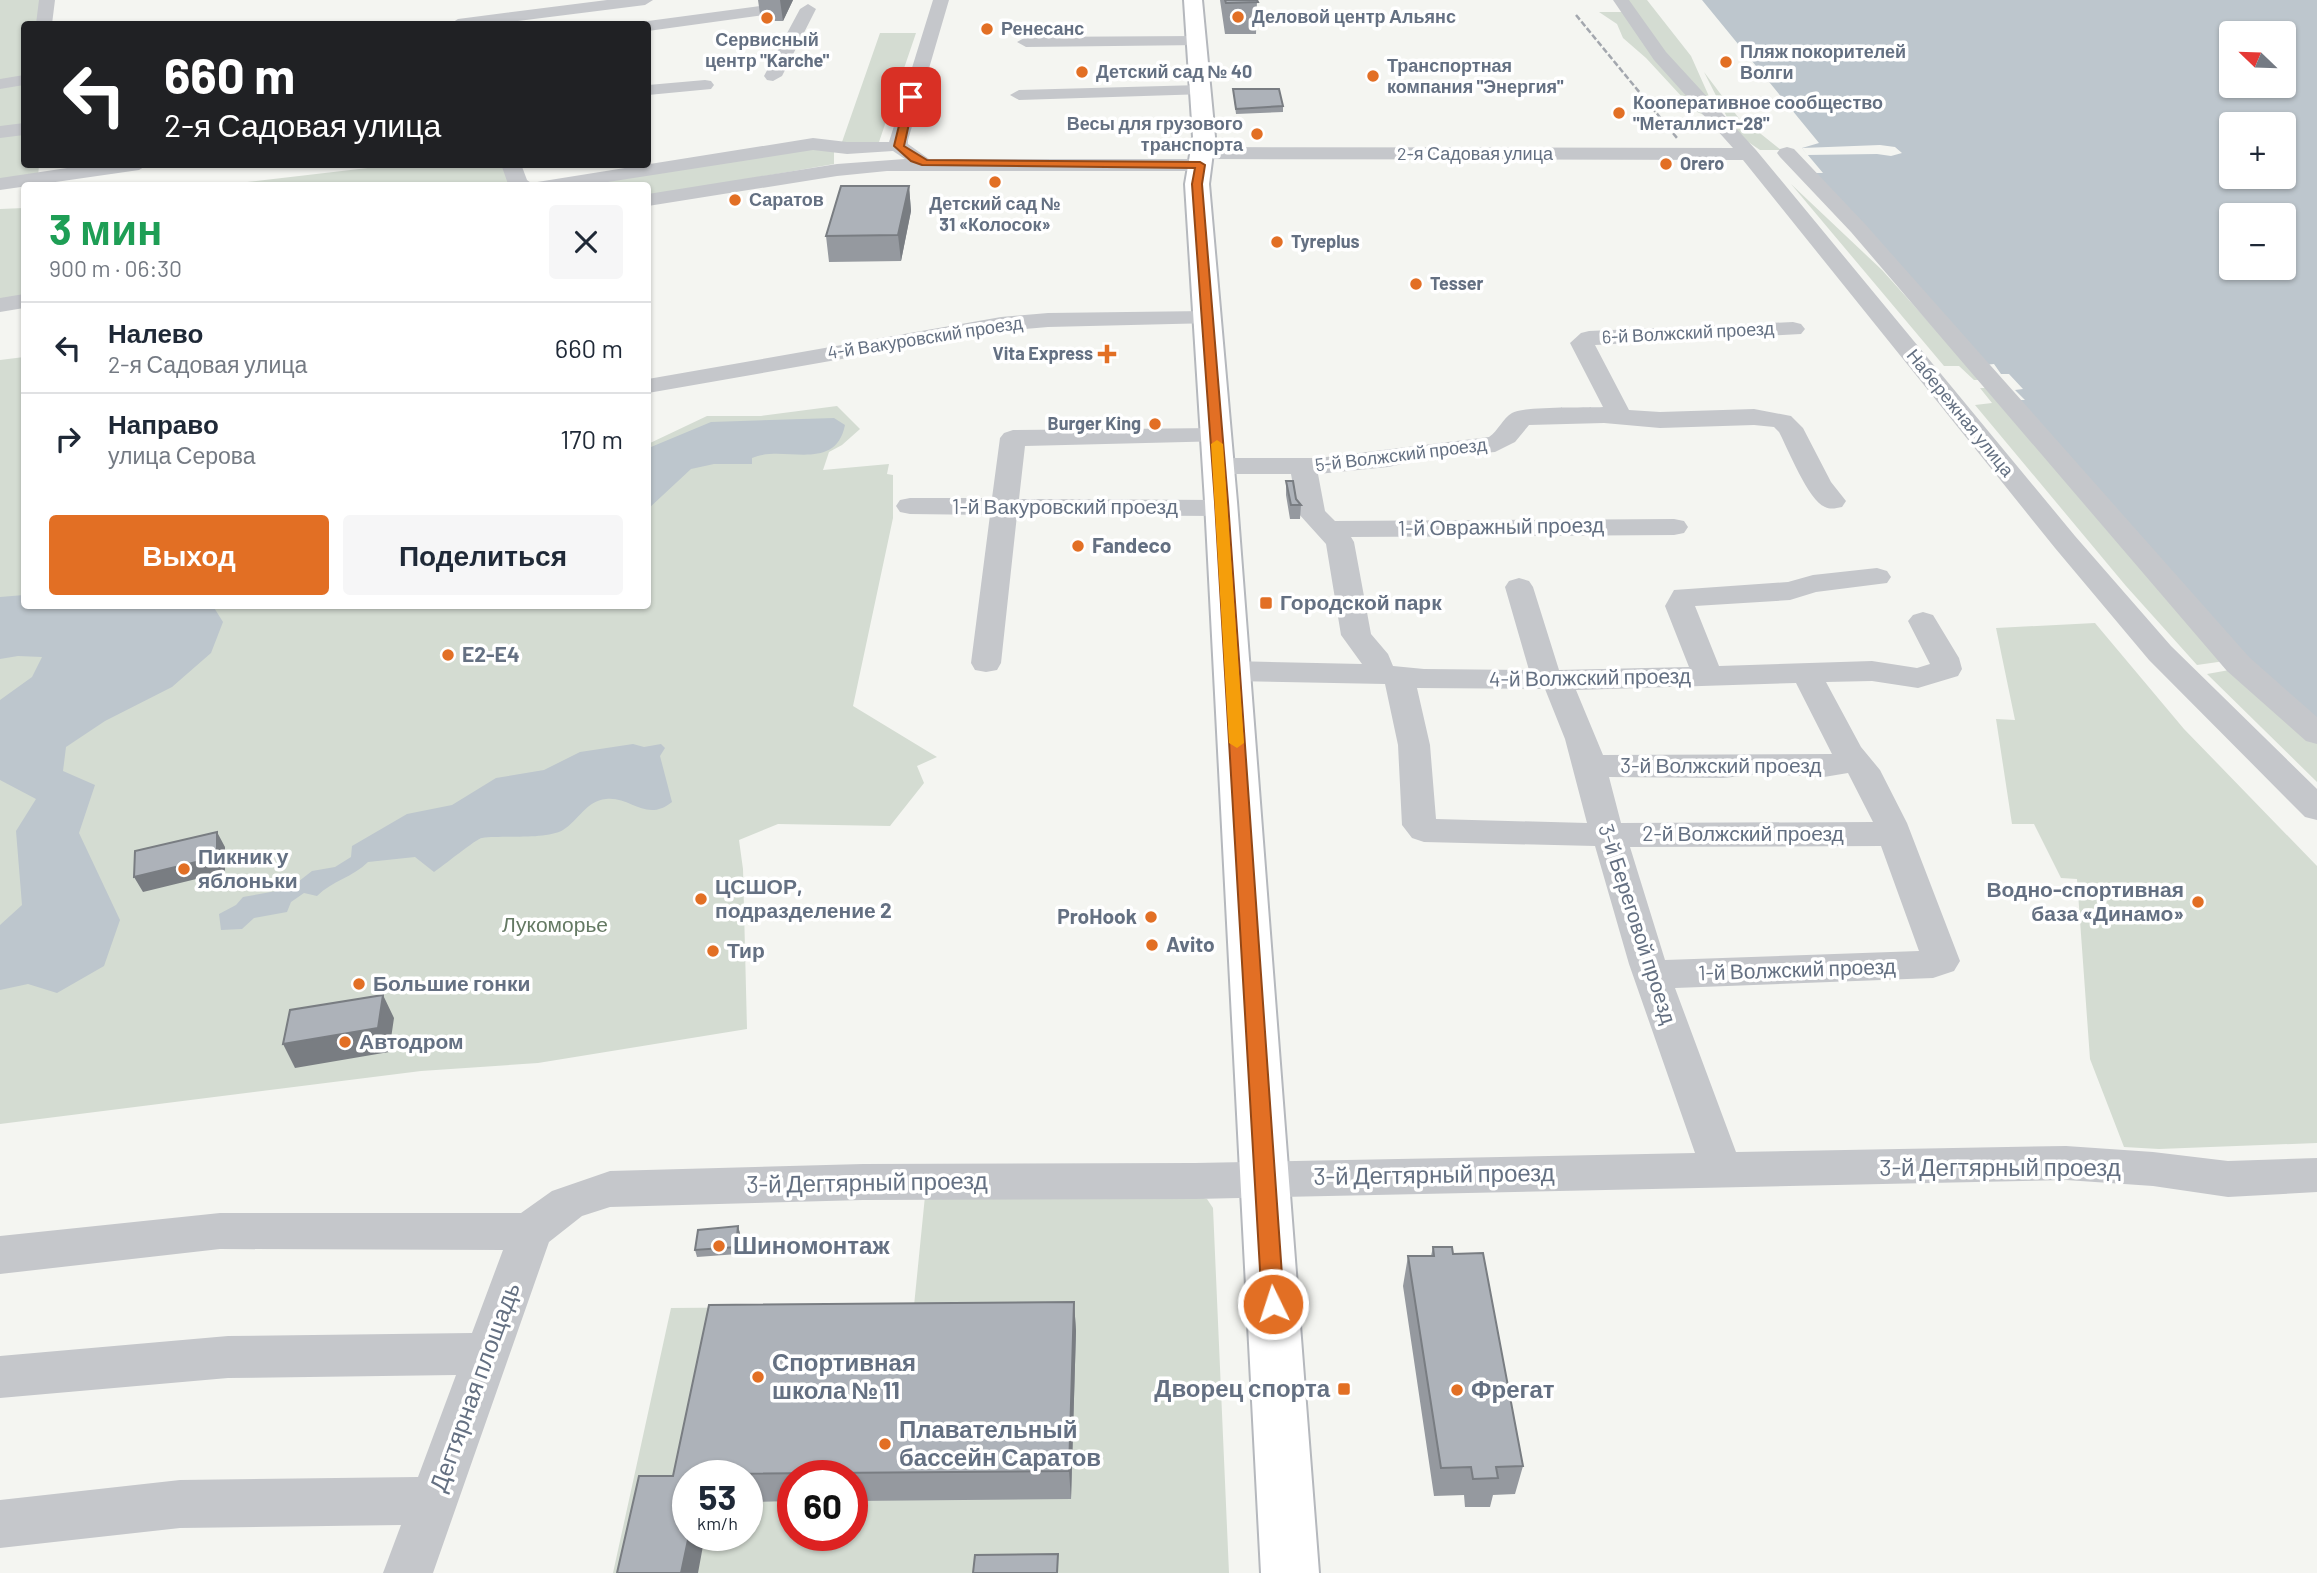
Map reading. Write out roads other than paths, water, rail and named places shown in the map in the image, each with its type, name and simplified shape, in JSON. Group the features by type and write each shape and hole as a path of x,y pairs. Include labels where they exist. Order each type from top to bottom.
{"main road":[{"path":"1193,0 1204,137 1197,184 1218,451 1290,1573"}],"street":[{"path":"44,21 47,0"},
{"path":"461,21 645,0"},
{"path":"651,26 772,9 781,0"},
{"path":"926,163 914,159 899,146 898,141 941,0"},
{"name":"Набережная улица","path":"1620,0 1660,56 1749,153 2065,542 2160,653 2317,809"},
{"path":"773,76 808,9"},
{"path":"1026,41 1196,41"},
{"path":"0,84 21,80"},
{"path":"651,90 705,85"},
{"path":"1019,95 1200,90"},
{"path":"0,132 21,129"},
{"path":"565,182 813,144 847,148 899,146"},
{"path":"847,148 847,168"},
{"name":"2-я Садовая улица","path":"651,200 847,168 926,163 1749,153"},
{"path":"1787,153 1858,228 2238,664 2317,734"},
{"path":"0,184 111,168"},
{"path":"0,305 21,302"},
{"name":"4-й Вакуровский проезд","path":"651,385 1001,324 1048,320 1206,318"},
{"name":"6-й Волжский проезд","path":"1617,416 1617,411 1582,343 1589,338 1793,329"},
{"name":"5-й Волжский проезд","path":"1003,505 1013,438 1218,451 1303,466 1388,459 1437,449 1495,444 1506,437 1521,418 1617,416 1660,420 1724,416 1782,421 1790,428 1819,484 1832,501"},
{"path":"1303,466 1312,513 1340,542 1356,635 1389,675"},
{"path":"986,663 1003,505"},
{"name":"1-й Вакуровский проезд","path":"910,506 1221,508"},
{"name":"1-й Овражный проезд","path":"1327,529 1674,527"},
{"path":"1708,677 1680,606 1684,596 1790,591 1812,584 1877,577"},
{"name":"3-й Береговой проезд","path":"1519,587 1551,680 1562,692 1589,765 1603,824 1609,835 1653,975 1721,1169"},
{"name":"4-й Волжский проезд","path":"1232,671 1389,675 1424,679 1551,680 1807,675 1872,671 1918,678 1947,669 1944,658 1923,621"},
{"name":"2-й Волжский проезд","path":"1389,675 1414,745 1419,825 1424,830 1609,835 1895,834"},
{"path":"1807,675 1853,761 1864,770 1895,834"},
{"name":"3-й Волжский проезд","path":"1589,765 1723,767 1784,763 1824,766 1853,761"},
{"name":"1-й Волжский проезд","path":"1653,975 1933,964 1941,961 1895,834"},
{"name":"3-й Дегтярный проезд","path":"542,1220 582,1195 610,1189 850,1182 1265,1179 2066,1163 2228,1178 2317,1175"},
{"path":"0,1255 220,1231 542,1220"},
{"name":"Дегтярная площадь","path":"408,1573 488,1354 542,1220"},
{"path":"0,1377 229,1357 488,1354"},
{"path":"0,1524 180,1504 433,1501"}],"railway":[{"path":"1576,15 1677,138"}],"place":[{"name":"Деловой центр Альянс","path":"1238,17"},
{"name":"Сервисный центр \"Karche\"","path":"767,18"},
{"name":"Ренесанс","path":"987,29"},
{"name":"Пляж покорителей Волги","path":"1726,62"},
{"name":"Детский сад № 40","path":"1082,72"},
{"name":"Транспортная компания \"Энергия\"","path":"1373,76"},
{"name":"Кооперативное сообщество \"Металлист-28\"","path":"1619,113"},
{"name":"Весы для грузового транспорта","path":"1257,134"},
{"name":"Orero","path":"1666,164"},
{"name":"Детский сад № 31 «Колосок»","path":"995,182"},
{"name":"Саратов","path":"735,200"},
{"name":"Tyreplus","path":"1277,242"},
{"name":"Tesser","path":"1416,284"},
{"name":"Vita Express","path":"1107,354"},
{"name":"Burger King","path":"1155,424"},
{"name":"Fandeco","path":"1078,546"},
{"name":"Городской парк","path":"1266,603"},
{"name":"E2-E4","path":"448,655"},
{"name":"Пикник у яблоньки","path":"184,869"},
{"name":"ЦСШОР, подразделение 2","path":"701,899"},
{"name":"Водно-спортивная база «Динамо»","path":"2198,902"},
{"name":"ProHook","path":"1151,917"},
{"name":"Avito","path":"1152,945"},
{"name":"Тир","path":"713,951"},
{"name":"Большие гонки","path":"359,984"},
{"name":"Автодром","path":"345,1042"},
{"name":"Шиномонтаж","path":"719,1246"},
{"name":"Спортивная школа № 11","path":"758,1377"},
{"name":"Дворец спорта","path":"1344,1389"},
{"name":"Фрегат","path":"1457,1390"},
{"name":"Плавательный бассейн Саратов","path":"885,1444"}],"park label":[{"name":"Лукоморье","path":"555,925"}]}
